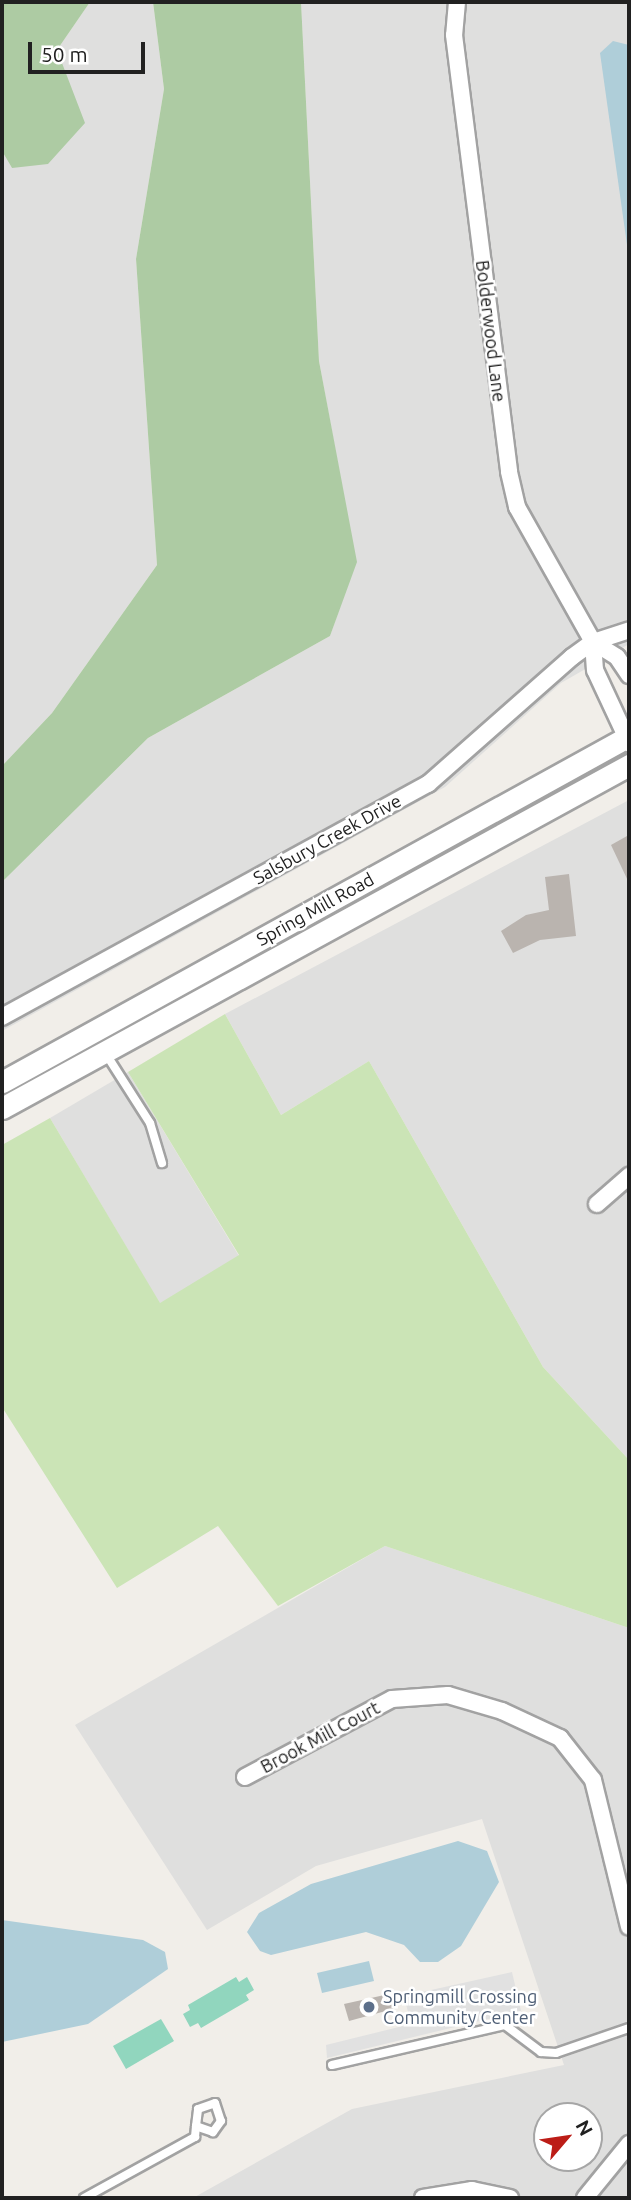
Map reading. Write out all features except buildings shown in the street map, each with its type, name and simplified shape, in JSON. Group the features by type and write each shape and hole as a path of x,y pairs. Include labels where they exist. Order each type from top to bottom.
{"street":[{"name":"Bolderwood Lane","path":"457,2 454,34 509,472 517,507 593,642 595,670 628,739"},
{"name":"Salsbury Creek Drive","path":"2,1017 428,784 593,642 629,630"},
{"name":"Bolderwood Lane","path":"593,642 617,657 629,675"},
{"name":"Spring Mill Road","path":"2,1082 628,739"},
{"name":"Spring Mill Road","path":"2,1108 629,765"},
{"path":"597,1204 629,1176"},
{"name":"Brook Mill Court","path":"244,1777 393,1699 447,1695 502,1711 560,1738 593,1780 629,1927"},
{"path":"585,2198 629,2144"},
{"path":"423,2198 472,2190 510,2198"}],"lane":[{"path":"104,1052 150,1123 162,1163"},
{"path":"332,2065 505,2025 541,2052 556,2053 629,2028"},
{"path":"84,2198 195,2137 196,2126"}],"shaded area":[{"path":"90,2 153,2 164,89 136,259 157,565 52,713 2,766 2,151 12,168 57,50"},
{"path":"301,2 629,2 629,644 561,683 445,787 2,1031 2,882 148,738 330,636 356,562 319,361"},
{"path":"629,800 629,1460 543,1367 369,1061 281,1115 225,1014"},
{"path":"128,1072 239,1256 160,1304 50,1118"},
{"path":"385,1546 629,1628 629,2198 193,2198 352,2109 564,2065 482,1819 316,1866 207,1930 75,1725"},
{"path":"512,1972 521,2011 327,2058 326,2045 411,2024 404,1996"}],"green space":[{"path":"90,2 57,50 85,123 48,164 12,168 2,151 2,3"},
{"path":"153,2 301,2 319,361 357,562 330,636 148,738 2,882 2,766 52,713 157,565 136,259 164,89"},
{"path":"225,1014 281,1115 369,1061 543,1367 629,1460 629,1628 385,1546 278,1606 218,1526 117,1588 2,1407 2,1145 50,1118 160,1303 239,1255 128,1072"},
{"path":"236,1977 239,1982 247,1977 254,1990 246,1995 249,2000 201,2028 198,2023 190,2027 183,2014 190,2010 188,2005"},
{"path":"161,2019 174,2041 126,2069 113,2046"}],"water":[{"path":"613,41 629,45 629,259 600,53"},
{"path":"458,1841 487,1851 499,1882 461,1946 438,1962 420,1962 404,1945 366,1932 271,1955 260,1951 247,1932 259,1913 311,1884"},
{"path":"2,1920 143,1940 165,1952 168,1969 88,2024 2,2042"},
{"path":"369,1961 374,1981 322,1993 317,1973"}],"place":[{"name":"Springmill Crossing Community Center","path":"369,2007"}]}
